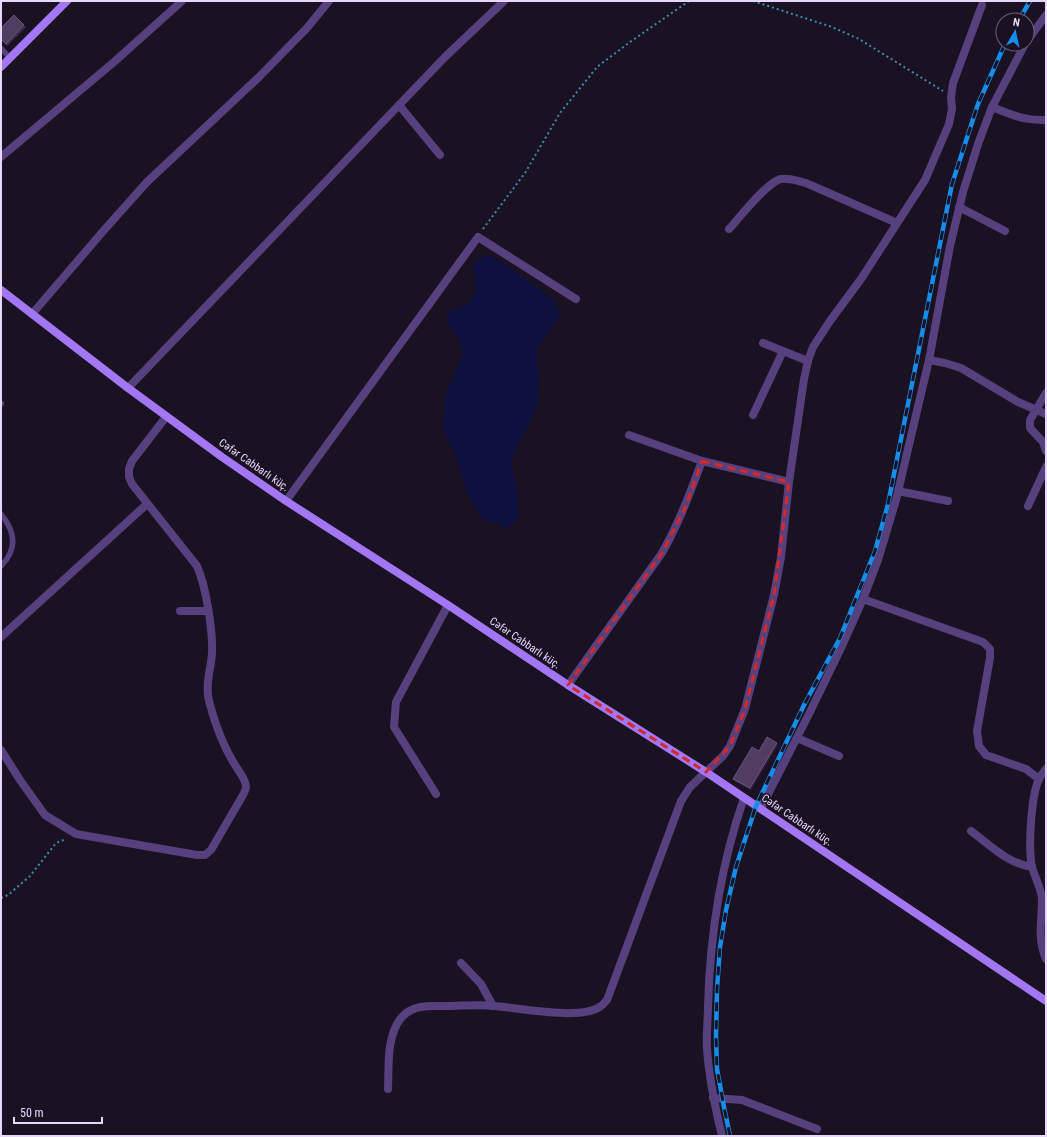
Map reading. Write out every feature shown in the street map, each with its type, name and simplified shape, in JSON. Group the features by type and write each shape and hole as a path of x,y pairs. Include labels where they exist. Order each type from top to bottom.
{"street":[{"path":"1,67 67,1"},
{"path":"1,157 114,62 182,1"},
{"path":"32,314 147,182 258,78 307,28 329,1"},
{"path":"128,388 465,36 504,1"},
{"path":"388,1090 389,1058 393,1033 401,1018 409,1011 422,1006 493,1006 556,1013 585,1012 600,1007 607,1000 681,801 690,787 724,756 746,709 774,595 781,557 789,482 804,379 813,347 861,279 925,180 949,124 952,108 951,97 953,83 982,4"},
{"path":"1035,30 1046,16"},
{"path":"761,808 797,738 863,599 880,554 898,491 929,360 950,246 959,207 978,144 992,107 1021,52"},
{"path":"399,105 440,155"},
{"path":"992,107 1018,118 1032,121 1046,120"},
{"path":"730,229 769,185 780,180 790,179 806,183 897,223"},
{"path":"959,207 1005,231"},
{"path":"286,501 478,237 576,299"},
{"name":"Cəfər Cabbarlı küç.","path":"1,290 166,417 286,501 448,605 568,685 761,808 1046,1001"},
{"path":"763,343 808,361"},
{"path":"753,416 783,351"},
{"path":"929,360 961,368 1018,402 1046,414"},
{"path":"1046,393 1030,420 1030,428 1043,442 1046,451"},
{"path":"1,750 45,815 76,834 197,855 205,855 211,850 243,795 246,786 244,778 225,748 218,732 208,699 207,682 212,653 208,611 202,577 197,566 147,504 132,484 129,476 129,469 132,461 166,417"},
{"path":"628,435 702,461 789,482"},
{"path":"568,685 662,552 674,532 685,508 702,461"},
{"path":"1028,506 1046,467"},
{"path":"898,491 948,501"},
{"path":"1,637 147,504"},
{"path":"863,599 983,642 990,649 990,658 977,731 979,746 986,755 1026,769 1039,779"},
{"path":"436,794 394,727 396,702 448,605"},
{"path":"180,611 208,611"},
{"path":"797,738 839,756"},
{"path":"1046,768 1039,779 1034,798 1030,840 1032,867 1039,884 1042,898 1040,939 1042,951 1046,959"},
{"path":"722,1136 713,1098 707,1048 709,973 713,936 727,857 733,829 744,798"},
{"path":"971,831 1012,861 1023,866 1032,867"},
{"path":"461,963 481,984 493,1006"},
{"path":"713,1098 742,1100 817,1129"}],"lane":[{"path":"1,48 10,58"},
{"path":"1,514 8,523 13,538 12,549 1,566"}],"path":[{"path":"478,237 525,173 560,113 597,67 689,1"},
{"path":"753,1 832,27 859,39 951,97"},
{"path":"1,898 8,896 30,876 56,843 76,834"}],"highlighted area":[{"path":"702,461 789,482 774,595 745,709 730,746 706,772 568,685 662,553 685,508"}],"shaded area":[{"path":"486,255 492,256 555,301 560,316 536,349 539,379 538,404 511,461 517,491 518,519 507,528 482,519 468,495 456,457 443,428 445,397 463,353 459,339 447,323 447,312 465,305 474,296 475,283 473,264"}],"building":[{"path":"14,15 24,25 6,44 1,39 1,28"},
{"path":"767,737 777,743 750,788 733,779 752,747 759,751"}],"railway":[{"path":"1024,12 1030,1"},
{"path":"730,1136 717,1069 717,989 720,947 726,910 736,867 756,806 805,703 840,638 875,551 888,504 952,184 978,104 1001,52"}]}
